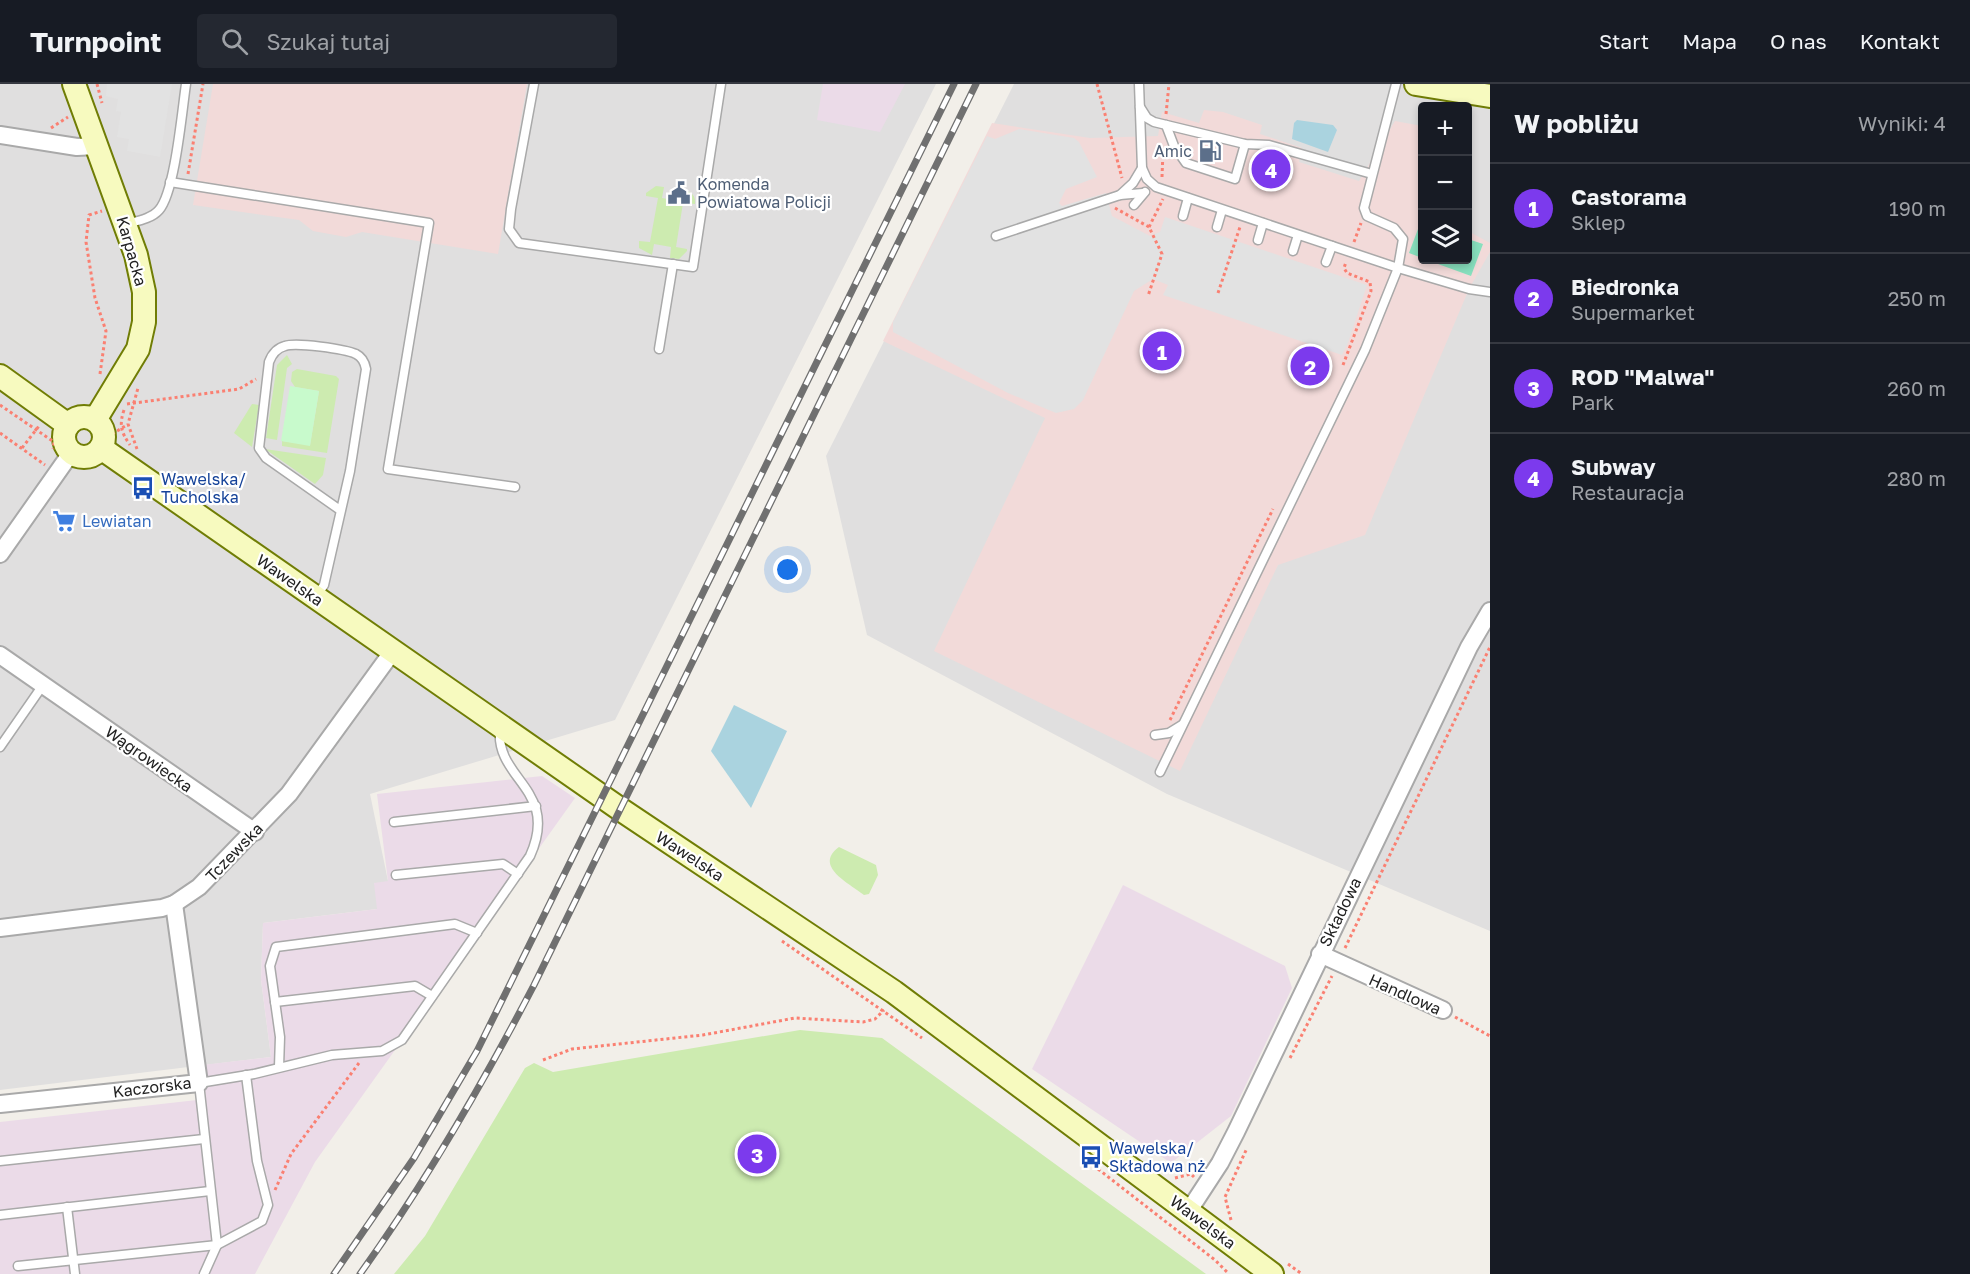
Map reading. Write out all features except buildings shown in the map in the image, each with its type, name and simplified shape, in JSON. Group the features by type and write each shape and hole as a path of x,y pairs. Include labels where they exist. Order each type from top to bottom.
{"street":[{"name":"Karpacka","path":"74,84 96,146 116,223 141,273 144,292 142,339 100,436"},
{"path":"1416,84 1490,96"},
{"path":"0,135 78,147 96,146"},
{"path":"0,376 68,425"},
{"path":"84,417 100,436 96,453 84,457 71,453 64,436 68,425 84,417"},
{"name":"Wawelska","path":"100,436 315,597 894,992 1272,1274"},
{"path":"0,554 47,471 71,453"},
{"name":"Składowa","path":"1188,1212 1220,1162 1464,657 1490,611"},
{"name":"Tczewska","path":"0,928 149,910 174,904 200,887 255,832 313,764 393,651"},
{"name":"Wągrowiecka","path":"0,655 255,832"},
{"name":"Kaczorska","path":"0,1104 199,1083 174,904"},
{"name":"Handlowa","path":"1320,954 1443,1010"}],"lane":[{"path":"116,223 154,214 163,204 170,182 186,84"},
{"path":"534,84 509,229 519,243 693,267 721,84"},
{"path":"1139,84 1142,168 1145,177 1156,187 1332,246 1352,247 1398,268 1469,289 1490,292"},
{"path":"1160,772 1365,350 1398,268 1403,239 1394,228 1367,216 1364,208 1396,84"},
{"path":"1140,105 1147,118 1154,122 1245,144 1269,145 1372,174"},
{"path":"1141,136 1147,124 1154,122"},
{"path":"1166,125 1186,163 1235,179 1245,144"},
{"path":"1120,195 1135,180 1142,168"},
{"path":"170,182 429,223 388,470 514,488"},
{"path":"996,236 1120,195 1143,193 1156,187"},
{"path":"1134,205 1143,193"},
{"path":"1183,216 1188,198"},
{"path":"1217,227 1222,210"},
{"path":"1258,240 1263,223"},
{"path":"1293,251 1298,235"},
{"path":"1326,262 1332,246"},
{"path":"659,349 673,264"},
{"path":"315,597 324,585 351,471 366,374 364,363 354,353 290,345 273,354 258,442 260,450 266,458 340,510"},
{"path":"0,747 43,685"},
{"path":"204,1274 217,1245 199,1083 246,1075 332,1055 382,1051 402,1040 518,874 536,842 538,830 536,806 504,755 499,740 500,725"},
{"path":"1155,735 1170,733 1182,725"},
{"path":"394,822 536,806"},
{"path":"396,875 503,864 518,874"},
{"path":"279,1067 280,1037 270,966 276,947 455,924 477,933"},
{"path":"275,1002 415,986 432,996"},
{"path":"18,1266 217,1245 262,1221 268,1205 257,1161 246,1075"},
{"path":"0,1161 204,1139"},
{"path":"0,1215 210,1191"},
{"path":"67,1207 75,1274"}],"path":[{"path":"187,184 203,84"},
{"path":"1149,227 1169,183 1161,175 1169,84"},
{"path":"49,134 51,128 72,115"},
{"path":"99,202 102,211 116,223"},
{"path":"100,377 106,331 95,298 86,242 89,215 102,211"},
{"path":"1339,374 1356,338 1371,291 1370,282 1347,273 1344,268 1359,226 1367,216"},
{"path":"1218,293 1244,217"},
{"path":"1352,247 1364,246"},
{"path":"127,404 239,389 268,373"},
{"path":"131,436 128,424 134,398"},
{"path":"0,405 54,442 47,471 22,448 0,433"},
{"path":"22,448 49,410"},
{"path":"100,436 128,424"},
{"path":"1182,725 1169,719 1278,499"},
{"path":"1290,1059 1490,647"},
{"path":"778,939 930,1043"},
{"path":"543,1060 572,1049 703,1035 795,1018 863,1022 875,1019 883,1012 894,992"},
{"name":"Handlowa","path":"1443,1010 1490,1036"},
{"path":"268,1205 291,1154 338,1094 352,1070 364,1059 382,1051"},
{"path":"1225,1197 1248,1144"},
{"path":"1097,1169 1215,1260 1229,1274"}],"shaded area":[{"path":"0,84 936,84 615,720 370,794 388,881 377,909 263,923 261,980 271,1057 0,1090"},
{"path":"107,84 172,84 160,157 127,151 129,139 117,137 121,112 116,111 118,99 106,96"},
{"path":"213,84 527,84 498,254 362,232 346,237 313,231 299,220 193,205"},
{"path":"823,84 905,84 880,132 817,120"},
{"path":"1014,84 1490,84 1490,931 1167,794 867,635 826,456"},
{"path":"1204,110 1223,112 1262,125 1260,134 1302,148 1299,162 1359,181 1395,121 1418,125 1418,264 1472,264 1472,233 1490,243 1490,252 1469,289 1365,535 1278,565 1180,771 934,651 1045,418 883,341 992,123 1090,138 1158,136 1162,112 1199,123"},
{"path":"1019,129 1074,138 1079,142 1097,177 1066,189 1059,203 1062,206 1106,193 1112,216 1150,236 1160,232 1165,217 1367,285 1342,355 1163,295 1168,285 1153,279 1134,291 1083,400 1074,409 1056,413 1008,393 893,332 893,322 987,136 995,139"},
{"path":"542,776 575,798 315,1162 255,1274 0,1274 0,1122 206,1099 202,1065 271,1057 261,980 263,923 377,909 374,883 388,881 377,794"},
{"path":"1123,885 1285,966 1292,988 1231,1116 1171,1163 1032,1069"}],"green space":[{"path":"656,186 664,187 662,198 679,201 681,190 690,192 694,198 695,204 683,203 676,247 687,249 687,251 679,259 670,258 671,247 654,244 652,255 639,248 639,241 650,242 658,198 646,196 646,193"},
{"path":"1418,229 1418,256 1409,253"},
{"path":"1472,240 1483,244 1471,276 1438,264 1472,264"},
{"path":"287,355 292,364 287,368 277,440 266,438 277,365"},
{"path":"297,369 336,376 339,379 327,453 282,446 282,441 310,445 319,391 295,387 291,381 292,372"},
{"path":"290,386 319,391 310,446 281,441"},
{"path":"252,404 259,405 252,447 234,433"},
{"path":"265,449 326,458 323,475 315,484"},
{"path":"839,847 876,865 878,875 869,894 864,895 836,874 830,861 832,854"},
{"path":"800,1030 882,1038 1206,1274 394,1274 425,1236 525,1068 534,1063 553,1072"}],"water":[{"path":"1297,120 1333,125 1337,130 1328,152 1292,139 1294,123"},
{"path":"734,705 787,731 751,808 711,751"}],"railway":[{"path":"334,1274 414,1158 477,1051 954,84"},
{"path":"360,1274 408,1204 452,1133 534,985 976,84"}],"place":[{"name":"Amic","path":"1210,151"},
{"name":"Subway","path":"1271,169"},
{"name":"Komenda Powiatowa Policji","path":"679,193"},
{"name":"Castorama","path":"1162,351"},
{"name":"Biedronka","path":"1310,366"},
{"name":"Wawelska/ Tucholska","path":"143,488"},
{"name":"Lewiatan","path":"64,521"},
{"name":"ROD \"Malwa\"","path":"757,1154"},
{"name":"Wawelska/ Składowa nż","path":"1091,1157"}]}
